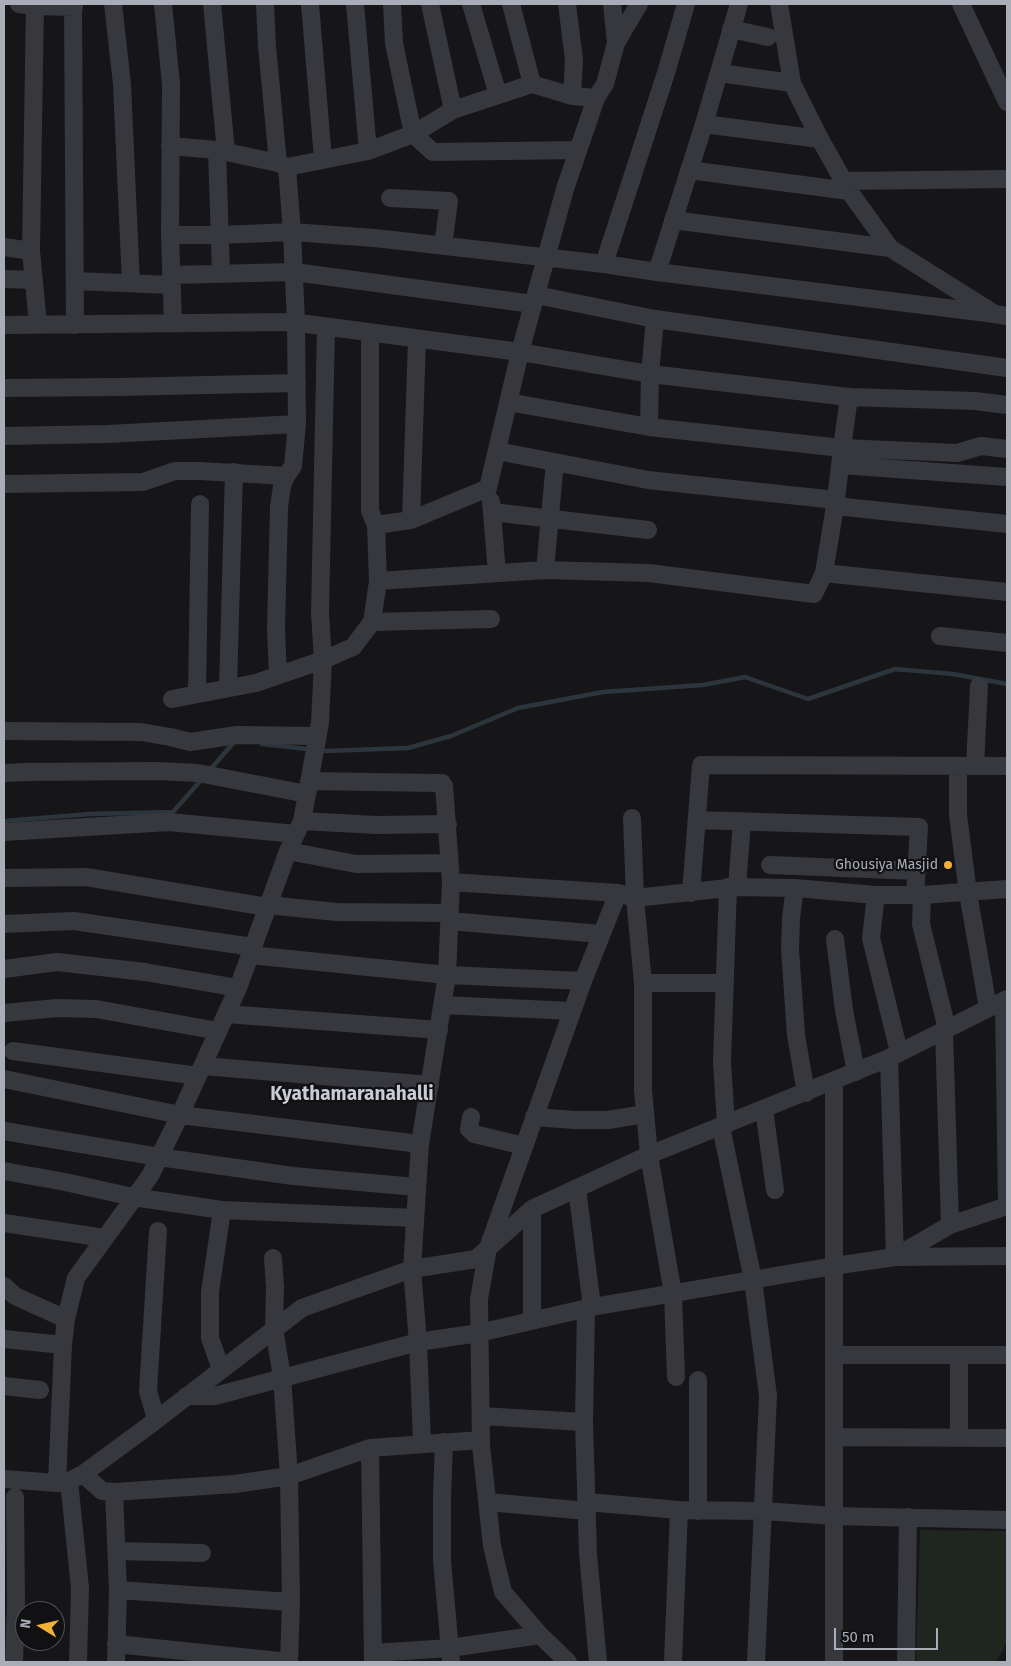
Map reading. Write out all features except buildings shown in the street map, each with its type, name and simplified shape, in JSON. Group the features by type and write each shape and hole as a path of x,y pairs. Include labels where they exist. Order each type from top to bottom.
{"street":[{"path":"38,324 31,251 29,4 73,5 75,325"},
{"path":"113,4 122,84 131,283"},
{"path":"163,4 171,84 170,235 173,324"},
{"path":"212,4 222,151 221,274"},
{"path":"265,4 267,46 292,232 296,323 296,424 293,466 282,486 279,506 276,629 278,676"},
{"path":"310,4 323,159"},
{"path":"355,4 368,151"},
{"path":"392,4 394,43 413,134 433,152 578,150"},
{"path":"430,4 453,110"},
{"path":"471,4 498,95"},
{"path":"511,4 532,84"},
{"path":"567,4 574,60 572,96"},
{"path":"612,4 616,43"},
{"path":"497,573 488,488 520,352 565,189 578,150 596,98 606,84 616,43 639,4"},
{"path":"604,264 666,73 686,4"},
{"path":"658,272 739,4"},
{"path":"778,4 792,83 846,186 890,248 1001,315"},
{"path":"961,4 1007,102"},
{"path":"731,29 768,38"},
{"path":"719,73 792,83"},
{"path":"170,146 222,151 282,165 368,151 413,134 453,110 532,84 572,96 596,98"},
{"path":"704,124 820,139"},
{"path":"689,170 846,186 1007,179"},
{"path":"390,198 450,201 443,246"},
{"path":"673,220 890,248"},
{"path":"170,235 292,232 443,246 604,264 1001,315"},
{"path":"4,247 31,251"},
{"path":"75,281 131,283 221,274 294,272 534,300 655,319 1007,368"},
{"path":"4,279 34,280"},
{"path":"649,427 650,374 655,319"},
{"path":"4,325 296,323 520,352 650,374 849,397 976,401 1007,405"},
{"path":"78,1662 80,1588 70,1479 63,1345 66,1319 76,1278 150,1176 180,1115 238,988 288,851 299,827 320,723 323,660 320,613 326,327"},
{"path":"172,699 256,683 323,660 353,647 372,622 378,581 376,525 370,511 370,332"},
{"path":"411,520 417,339"},
{"path":"4,388 119,387 297,375 326,368"},
{"path":"378,581 545,570 649,573 814,594 824,573 836,503 849,397"},
{"path":"508,402 649,427 841,457 1007,477"},
{"path":"4,436 108,434 296,424"},
{"path":"841,457 957,453 981,446 1007,449"},
{"path":"497,451 648,480 1007,524"},
{"path":"545,570 555,462"},
{"path":"4,484 143,482 175,472 234,472 286,476"},
{"path":"228,688 234,472"},
{"path":"376,525 411,520 488,488"},
{"path":"197,694 200,504"},
{"path":"492,512 648,530"},
{"path":"824,573 1007,592"},
{"path":"372,622 491,619"},
{"path":"940,636 1007,643"},
{"path":"895,1257 950,1226 1007,1206 1000,1003 968,893 958,815 979,686"},
{"path":"4,731 140,732 190,742 237,735 317,736"},
{"path":"690,893 701,765 1007,766"},
{"path":"4,773 117,771 205,774 308,788 442,783 444,786 448,824 448,863 451,882 447,975 420,1144 412,1269 418,1342 422,1443"},
{"path":"632,818 635,898 643,983 643,1090 650,1155 674,1294 676,1377"},
{"path":"697,820 919,827 917,871 921,924 945,1030 950,1226"},
{"path":"742,821 732,887 724,984 723,1126 753,1280 768,1396 756,1662"},
{"path":"4,832 169,822 299,827 448,824"},
{"path":"288,851 356,864 448,863"},
{"path":"770,865 917,871"},
{"path":"4,878 86,877 268,906 336,912 449,917 601,934"},
{"path":"451,882 618,893 635,898 732,887 794,888 876,895 968,893 1007,889"},
{"path":"794,888 790,950 796,1035 806,1093"},
{"path":"568,1662 540,1635 503,1592 492,1546 481,1440 479,1299 488,1248 572,1011 618,893"},
{"path":"876,895 871,938 894,1055 895,1257"},
{"path":"4,924 74,921 251,951 447,975 583,981"},
{"path":"835,939 844,1010 856,1072"},
{"path":"4,969 57,962 146,972 238,988"},
{"path":"643,983 724,984"},
{"path":"14,1662 16,1602 9,1499 70,1479 156,1419 302,1308 412,1269 476,1259 532,1209 650,1155 834,1082 1000,1003"},
{"path":"442,1006 572,1011"},
{"path":"4,1013 57,1008 96,1009 218,1031"},
{"path":"226,1014 439,1030"},
{"path":"13,1051 200,1071 430,1085"},
{"path":"4,1078 180,1115 420,1144"},
{"path":"834,1082 834,1662"},
{"path":"764,1109 775,1190"},
{"path":"534,1117 608,1120 645,1114"},
{"path":"471,1117 469,1129 474,1134 524,1146"},
{"path":"4,1131 159,1157 293,1176 416,1187"},
{"path":"4,1171 133,1197 222,1210 415,1218"},
{"path":"577,1188 589,1308 584,1422 588,1554 598,1662"},
{"path":"532,1209 532,1321"},
{"path":"221,1369 210,1338 210,1292 222,1210"},
{"path":"4,1223 104,1238"},
{"path":"156,1419 148,1391 158,1231"},
{"path":"186,1396 215,1396 418,1342 479,1333 589,1308 834,1266 895,1257 1007,1256"},
{"path":"116,1644 289,1662 291,1602 289,1476 282,1377 274,1329 276,1286 273,1258"},
{"path":"8,1293 66,1319"},
{"path":"4,1339 63,1345"},
{"path":"959,1355 959,1438"},
{"path":"834,1356 1007,1355"},
{"path":"698,1380 698,1511"},
{"path":"4,1386 40,1390"},
{"path":"480,1416 584,1422"},
{"path":"834,1437 1007,1438"},
{"path":"4,1479 70,1479 102,1491 114,1492 236,1484 289,1476 370,1448 481,1440"},
{"path":"444,1442 442,1560 450,1655"},
{"path":"370,1448 373,1658 450,1655 540,1635"},
{"path":"114,1492 118,1590 116,1662"},
{"path":"488,1502 698,1511 764,1511 834,1516 1007,1520"},
{"path":"673,1662 679,1510"},
{"path":"906,1662 908,1517"},
{"path":"117,1551 202,1554"},
{"path":"118,1590 291,1602"}],"shaded area":[{"path":"920,1530 1007,1531 1007,1642 996,1662 916,1662"}],"waterway":[{"path":"325,751 408,748 451,736 518,708 603,692 703,685 745,677 808,699 895,669 953,674 1007,684"},
{"path":"209,771 235,741"},
{"path":"262,744 307,749"},
{"path":"4,821 90,814 173,812 202,779"}],"place":[{"name":"Ghousiya Masjid","path":"948,865"}],"district":[{"name":"Kyathamaranahalli","path":"352,1095"}]}
